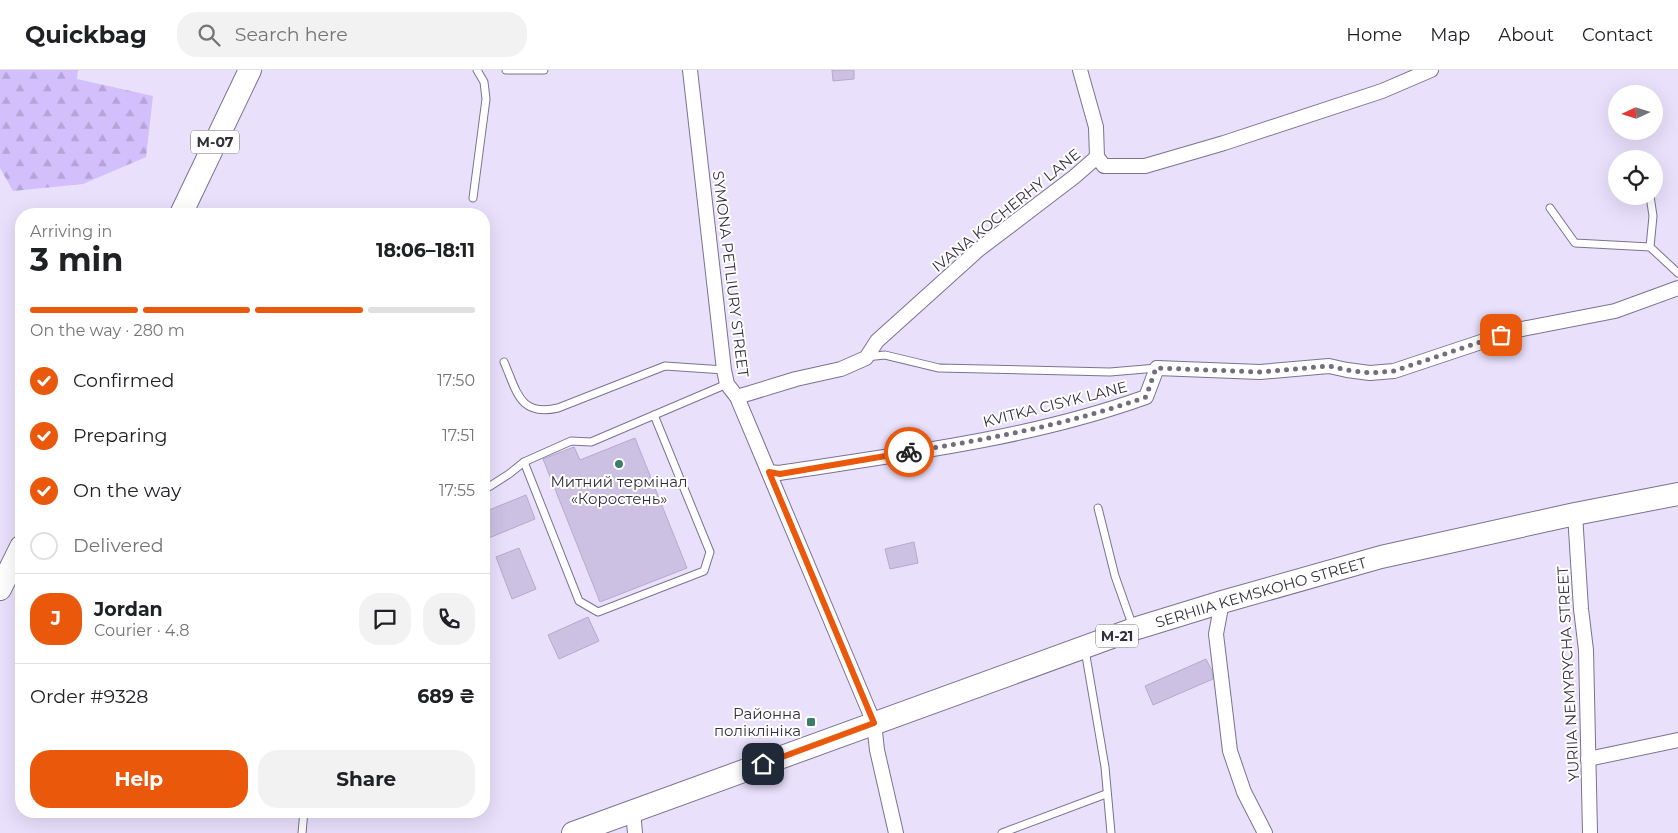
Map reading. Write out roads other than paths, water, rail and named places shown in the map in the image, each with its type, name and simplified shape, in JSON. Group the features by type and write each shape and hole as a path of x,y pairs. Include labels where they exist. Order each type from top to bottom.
{"highway":[{"name":"М-07","path":"184,208 250,70"},
{"name":"SERHIIA KEMSKOHO STREET","path":"573,833 634,822 874,723 1134,629 1222,602 1382,557 1575,514 1678,494"},
{"path":"0,589 15,559"}],"street":[{"name":"SYMONA PETLIURY STREET","path":"690,70 725,377 737,397 874,723 896,833"},
{"path":"1080,70 1096,127 1097,157"},
{"name":"IVANA KOCHERHY LANE","path":"866,358 877,341 978,250 1074,177 1097,157 1104,166 1145,166 1224,143 1382,91 1431,70"},
{"path":"1156,368 1260,372 1329,366 1370,373 1394,371 1517,330 1615,311 1678,288"},
{"path":"737,397 796,379 840,369 866,358"},
{"name":"KVITKA CISYK LANE","path":"769,472 780,474 961,444 1050,425 1112,409 1146,397 1156,368"},
{"name":"YURIIA NEMYRYCHA STREET","path":"1575,514 1581,609 1586,650 1590,833"},
{"path":"1222,602 1216,634 1230,751 1244,792 1265,833"},
{"path":"1588,759 1678,740"}],"lane":[{"path":"473,198 486,99 484,82 478,70"},
{"path":"506,70 544,70"},
{"path":"1650,247 1653,216 1651,205"},
{"path":"1550,208 1575,243 1650,247 1678,273"},
{"path":"866,358 885,355 939,368 1110,372 1156,368"},
{"path":"504,362 521,402 533,410 547,411 665,366 725,377"},
{"path":"490,486 510,474 524,462 571,441 591,442 654,415 725,377"},
{"path":"524,462 579,601 598,612 704,571 710,552 654,415"},
{"path":"1098,508 1115,576 1134,629"},
{"path":"1085,647 1105,767 1110,833"},
{"path":"1002,833 1106,794"},
{"path":"302,833 303,818"}],"place":[{"name":"Митний термінал «Коростень»","path":"619,464"},
{"name":"Районна поліклініка","path":"811,722"}]}
